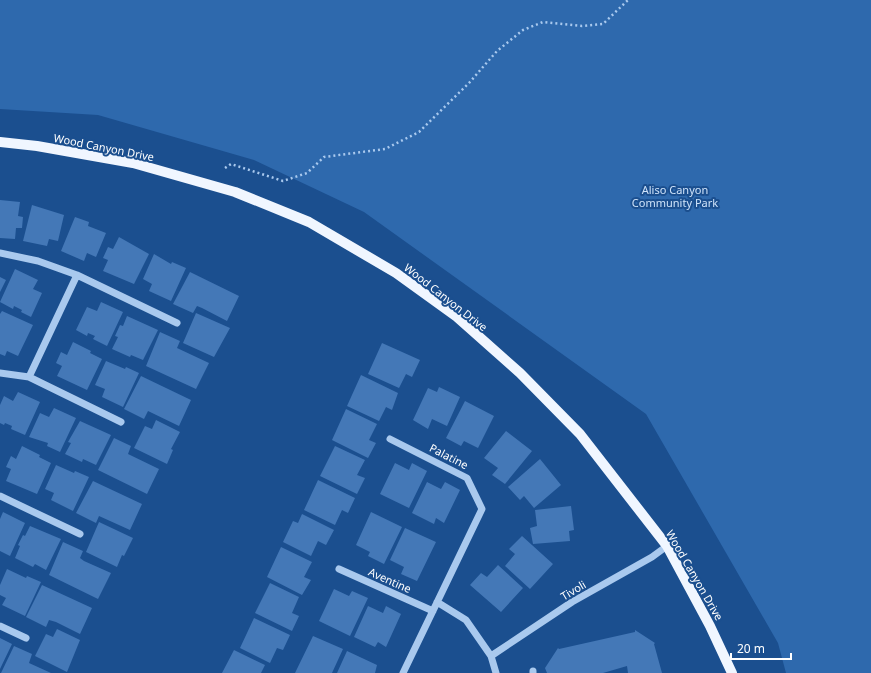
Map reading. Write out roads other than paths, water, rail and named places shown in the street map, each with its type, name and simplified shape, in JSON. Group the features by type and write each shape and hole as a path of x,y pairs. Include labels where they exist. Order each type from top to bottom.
{"main road":[{"name":"Wood Canyon Drive","path":"0,142 37,146 133,163 235,192 309,222 396,273 457,317 520,372 580,434 667,546 710,626 732,673"}],"street":[{"path":"0,253 38,261 77,275 177,323"},
{"path":"29,377 77,275"},
{"path":"0,373 29,377 121,422"},
{"name":"Palatine","path":"390,439 467,478 482,509 437,602"},
{"path":"0,496 80,534"},
{"name":"Tivoli","path":"491,656 572,602 652,557 667,546"},
{"name":"Aventine","path":"339,569 433,611"},
{"path":"403,673 437,602 466,620 491,656 496,673"},
{"path":"0,626 26,638"}],"park label":[{"name":"Aliso Canyon Community Park","path":"675,195"}]}
